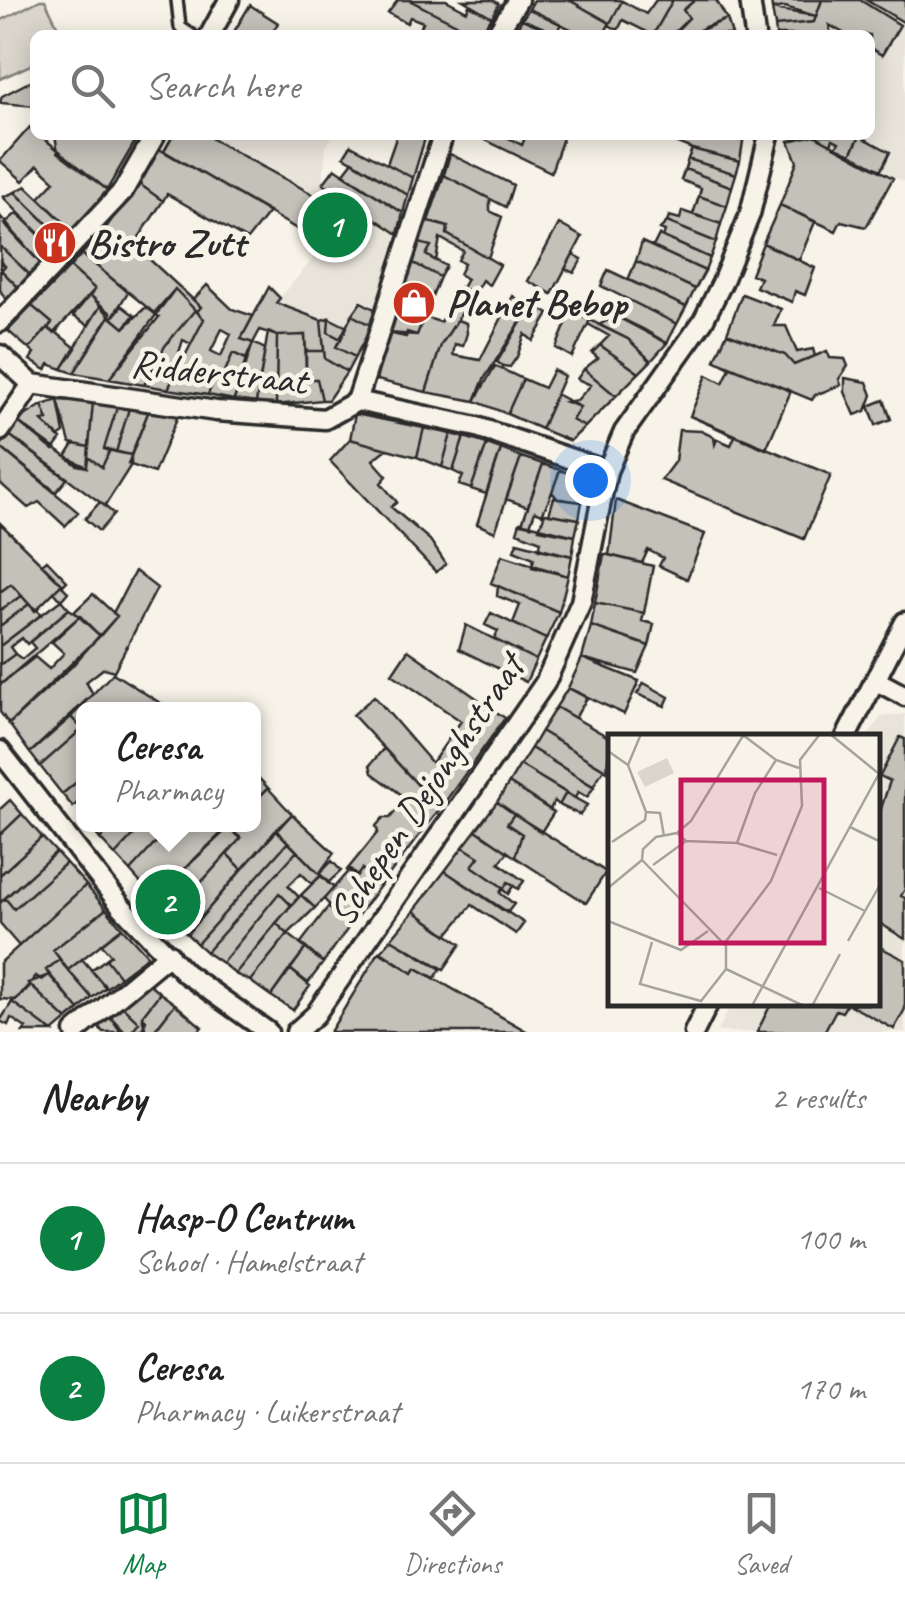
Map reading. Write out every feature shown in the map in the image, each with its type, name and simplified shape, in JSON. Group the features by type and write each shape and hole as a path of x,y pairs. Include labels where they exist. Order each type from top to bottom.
{"street":[{"path":"213,30 229,0"},
{"path":"499,30 518,0"},
{"path":"750,0 754,30"},
{"path":"0,322 124,192 151,140"},
{"path":"356,401 441,140"},
{"name":"Schepen Dejonghstraat","path":"296,1032 315,1015 496,760 545,684 582,602 607,472 624,432 703,321 722,283 750,214 767,140"},
{"path":"0,356 32,384 0,431"},
{"name":"Ridderstraat","path":"32,384 216,411 325,419 356,401 477,427 607,472"},
{"path":"848,734 905,622"},
{"path":"875,680 905,696"},
{"path":"0,751 122,907 185,974 268,1032"},
{"path":"75,1032 169,954"},
{"path":"694,1032 706,1007"}],"lane":[{"path":"177,0 180,27 184,30"}],"shaded area":[{"path":"45,0 60,30 30,30 30,65 0,79 0,21"},
{"path":"822,0 866,0 905,23 905,182 822,140 875,140 875,30 790,30 813,22"},
{"path":"170,140 330,140 323,184 398,234 378,311 359,303 347,327 276,303 324,245 164,151"},
{"path":"905,714 905,1032 717,1032 730,1007 880,1007 880,734 869,734 881,717"}],"building":[{"path":"398,0 409,0 468,30 422,30 423,22 410,17 407,23 388,13"},
{"path":"409,0 446,0 467,11 469,5 492,17 482,30 468,30"},
{"path":"463,0 493,0 499,4 492,17"},
{"path":"534,0 569,0 610,23 606,30 573,30 529,9"},
{"path":"569,0 619,0 622,1 610,23"},
{"path":"656,0 673,0 656,30 643,30 623,20 618,30 609,25 622,1 646,14"},
{"path":"673,0 695,0 683,10 689,18 677,30 656,30"},
{"path":"695,0 716,0 727,19 702,30 677,30 689,18 683,10"},
{"path":"771,0 822,0 816,16 772,9"},
{"path":"822,0 860,0 900,25 882,55 875,51 875,30 838,30 829,25 830,30 775,30 775,26 814,22"},
{"path":"866,0 905,0 905,23"},
{"path":"250,5 278,23 274,30 235,30"},
{"path":"785,7 816,16 814,22 775,26 772,9"},
{"path":"529,9 561,24 558,30 549,30 522,19"},
{"path":"522,19 549,30 516,30"},
{"path":"727,19 730,30 699,30"},
{"path":"30,82 30,106 0,103 2,96"},
{"path":"30,127 30,140 46,140 107,190 73,231 39,198 55,181 38,165 23,181 0,161"},
{"path":"56,140 136,140 107,190 58,152"},
{"path":"170,140 214,140 334,206 330,214 339,220 324,245 164,151"},
{"path":"395,140 424,140 413,178 387,164"},
{"path":"485,140 512,140 522,145 524,140 562,140 551,172"},
{"path":"676,140 743,140 740,161"},
{"path":"823,140 893,178 866,227 841,221 836,231 780,205 797,162 789,141"},
{"path":"835,140 858,140 851,154 836,147 839,142"},
{"path":"858,140 868,140 890,152 881,170 851,154"},
{"path":"351,145 413,178 408,195 344,156"},
{"path":"159,149 269,212 247,240 167,194 163,201 138,183"},
{"path":"692,149 740,161 736,174 688,159"},
{"path":"450,154 513,185 506,207 444,175"},
{"path":"688,159 736,174 732,187 685,169"},
{"path":"353,161 408,195 403,213 343,174"},
{"path":"335,168 403,213 398,234 323,184"},
{"path":"685,169 732,187 727,206 699,196 701,188 681,180"},
{"path":"444,175 490,199 490,211 502,217 488,258 447,234 448,227 428,221"},
{"path":"138,183 163,201 134,245 124,238 121,243 105,229"},
{"path":"26,186 73,231 64,240 15,192"},
{"path":"15,192 64,240 55,250 3,197"},
{"path":"699,196 727,206 721,224 693,214"},
{"path":"780,205 815,222 799,260 763,243"},
{"path":"682,211 721,224 716,242 667,222 669,216 680,219"},
{"path":"17,213 55,250 41,264 4,224"},
{"path":"0,216 41,264 31,276 0,246"},
{"path":"421,220 448,227 447,234 500,265 489,285 482,280 474,294 462,288 467,279 459,274 464,264 458,260 463,251 440,238 436,261 426,255 431,246 415,242"},
{"path":"667,222 716,242 710,258 663,237 665,231 660,229"},
{"path":"559,224 582,237 552,294 528,281"},
{"path":"105,229 121,243 124,238 134,245 201,307 197,312 175,289 154,313 82,254"},
{"path":"659,235 710,258 705,271 653,247"},
{"path":"415,242 431,246 426,255 446,266 440,277 410,261"},
{"path":"642,242 705,271 695,289 636,261"},
{"path":"763,243 815,268 805,295 795,291 792,302 756,287 760,278 751,274"},
{"path":"0,246 31,276 19,288 1,270"},
{"path":"82,254 128,292 112,318 90,295 95,289 70,267"},
{"path":"573,254 582,259 574,273 565,269"},
{"path":"0,261 5,266 1,270 19,288 7,302 0,290"},
{"path":"410,261 440,277 431,299 403,288"},
{"path":"636,261 695,289 686,307 628,280"},
{"path":"70,267 95,289 54,333 48,328 52,323 32,306"},
{"path":"608,270 686,307 677,324 601,286"},
{"path":"207,285 232,309 253,316 241,339 253,343 246,359 233,353 224,374 216,372 208,395 168,389 204,319 197,312 201,307 193,300","holes":["222,329 231,334 221,356 211,351"]},
{"path":"269,287 280,298 276,303 321,320 324,351 306,351 305,335 277,336 260,330 253,343 241,339"},
{"path":"460,287 474,294 441,345 426,392 377,380 375,372 387,333 417,335 424,317 440,322"},
{"name":"Planet Bebop","path":"403,288 431,299 424,317 397,308"},
{"path":"175,289 195,310 165,346 144,385 109,379"},
{"path":"742,294 781,309 774,326 786,326 797,352 813,349 815,356 794,365 785,355 727,333"},
{"path":"90,295 101,305 88,325 73,316"},
{"path":"513,296 530,307 484,379 475,401 426,392 441,345 457,320 466,323 467,333 463,346 455,344 453,355 480,360"},
{"path":"627,299 677,324 667,343 604,310 609,301 623,306"},
{"path":"361,302 378,311 372,326 352,315"},
{"path":"532,304 549,314 533,341 525,334 510,367 503,366 497,362"},
{"path":"101,305 111,313 74,373 62,369"},
{"path":"32,306 52,323 29,349 8,331"},
{"path":"122,306 134,315 124,328 112,318"},
{"path":"146,307 159,317 109,379 74,373 110,316 124,328"},
{"path":"397,308 424,317 417,335 387,333"},
{"path":"195,310 204,319 191,344 183,340 178,356 183,359 168,389 144,385 165,346"},
{"path":"571,312 590,320 572,357 556,348"},
{"path":"352,315 372,326 355,357 336,347"},
{"path":"616,316 667,343 651,361 628,339 599,325"},
{"path":"329,318 328,332 341,339 336,347 355,357 347,372 325,359 321,320"},
{"path":"329,318 347,327 341,339 328,332"},
{"path":"590,320 628,339 651,361 639,373 600,345 609,336 588,324"},
{"path":"59,327 57,333 76,348 62,369 49,364 46,370 30,360 34,353 29,349 48,328 54,333"},
{"path":"268,332 277,336 276,405 256,403"},
{"path":"727,333 785,355 794,365 827,351 830,358 845,359 848,366 839,379 841,385 815,395 812,400 715,360"},
{"path":"305,335 306,379 317,379 322,400 276,405 277,336"},
{"path":"253,343 265,349 256,403 234,400"},
{"path":"600,345 639,373 616,396 584,369 598,358 592,353"},
{"path":"306,351 324,351 325,359 347,372 328,400 322,400 317,379 306,379"},
{"path":"233,353 246,359 234,400 208,395 216,372 224,374"},
{"path":"714,360 791,391 766,449 690,416 707,375 723,383 730,368"},
{"path":"495,366 523,379 507,414 475,401"},
{"path":"584,369 616,396 585,427 572,420 580,407 566,402 577,400 591,385 577,379"},
{"path":"553,370 564,376 541,429 507,414 523,379 544,388"},
{"path":"845,378 867,382 872,395 866,411 855,415 845,392"},
{"path":"556,394 580,407 572,420 585,427 570,441 541,429"},
{"path":"58,400 64,433 58,437 42,421 48,420 42,405"},
{"path":"58,400 93,402 89,447 70,443"},
{"path":"884,400 891,419 876,425 869,406"},
{"path":"93,402 118,404 104,449 110,450 102,467 88,457"},
{"path":"118,404 130,405 116,452 104,449"},
{"path":"42,405 48,420 42,421 61,439 53,450 17,421"},
{"path":"130,405 149,410 131,455 116,452"},
{"path":"149,410 178,416 154,473 128,464"},
{"path":"355,414 424,428 417,457 350,439"},
{"path":"690,416 831,475 804,539 661,480 675,461 679,430 701,431 714,437 715,444 717,439 731,445 735,436"},
{"path":"17,421 77,465 87,467 88,457 102,467 110,450 131,455 131,465 105,506 8,434"},
{"path":"424,428 451,434 442,467 417,457"},
{"path":"8,434 67,479 56,492 0,447"},
{"path":"451,434 464,437 453,471 442,467"},
{"path":"464,437 487,444 471,489 459,485 463,476 453,471"},
{"path":"350,439 387,449 373,460 387,476 381,483 397,502 391,507 430,540 446,564 436,572 330,461"},
{"path":"74,444 89,447 87,467 66,457"},
{"path":"487,444 501,449 486,494 471,489"},
{"path":"0,447 78,512 65,526 39,502 28,508 0,483"},
{"path":"501,449 521,457 495,532 477,524"},
{"path":"521,457 543,464 528,507 506,499"},
{"path":"543,464 560,470 542,514 535,511 530,525 522,523"},
{"path":"560,470 582,478 582,502 558,499 552,492"},
{"path":"554,498 582,502 579,519 549,514"},
{"path":"616,500 705,534 687,579 659,566 663,558 648,550 642,563 609,555"},
{"path":"100,502 114,514 99,531 85,519"},
{"path":"545,513 579,519 575,536 539,529"},
{"path":"520,522 575,536 572,556 539,549 541,541 517,532"},
{"path":"0,523 62,584 35,611 11,584 0,592"},
{"path":"517,542 572,556 568,576 532,567 534,558 514,550"},
{"path":"604,554 653,566 644,613 595,603"},
{"path":"502,555 568,576 559,612 491,583"},
{"path":"47,560 67,581 62,586 68,592 61,600 54,592 62,584 42,564"},
{"path":"135,571 157,588 114,671 104,668 86,682 93,694 84,702 76,702 76,710 30,753 9,724 71,667 117,616 113,613"},
{"path":"11,584 22,596 0,610 0,592"},
{"path":"498,586 559,612 546,639 513,623 520,605 497,596"},
{"path":"93,594 117,616 100,636 74,612"},
{"path":"22,596 29,604 0,626 0,610"},
{"path":"61,600 69,609 27,644 22,638 10,647 15,654 0,665 0,646"},
{"path":"595,603 644,613 642,621 654,624 649,646 591,626"},
{"path":"29,604 42,614 0,646 0,626"},
{"path":"69,609 80,616 0,685 0,665 15,654 22,659 35,648 30,642"},
{"path":"491,613 546,639 536,660 494,639 498,631 485,625"},
{"path":"80,616 100,636 9,724 0,712 0,685 35,657 49,669 64,653 52,642"},
{"path":"466,625 536,660 526,682 459,649"},
{"path":"591,626 649,646 637,673 582,658"},
{"path":"408,650 505,718 440,809 353,715 374,696 432,763 461,721 392,674"},
{"path":"582,658 639,681 624,714 568,688"},
{"path":"113,673 158,702 85,702"},
{"path":"644,683 669,697 665,706 637,694"},
{"path":"568,688 587,698 575,718 556,707"},
{"path":"556,707 608,737 607,771 541,731"},
{"path":"71,717 76,722 76,734 40,766 30,753"},
{"path":"541,731 604,769 593,786 531,748"},
{"path":"76,734 76,783 62,794 40,766"},
{"path":"900,737 905,739 905,889 901,896 905,898 905,939 880,923 880,812 890,781 880,776"},
{"path":"384,748 440,809 380,886 362,869 357,876 347,870 378,832 376,826 383,818 390,818 406,798 372,773 370,765"},
{"path":"531,748 594,787 587,797 578,792 575,798 520,765"},
{"path":"520,765 566,793 559,805 554,801 550,810 509,783"},
{"path":"76,783 73,807 62,794"},
{"path":"509,783 554,812 541,832 497,802"},
{"path":"268,788 292,814 242,869 227,854 241,838 233,832 261,832 261,795"},
{"path":"566,793 587,805 580,815 559,805"},
{"path":"10,800 22,814 0,835 0,809"},
{"path":"497,802 514,814 507,824 522,834 515,857 476,830"},
{"path":"22,814 42,837 0,875 0,835"},
{"path":"292,814 334,853 319,874 276,830"},
{"path":"514,814 606,872 586,903 515,857 522,834 507,824"},
{"path":"276,830 288,842 197,944 187,934"},
{"path":"476,830 508,852 499,863 524,881 518,889 508,882 504,888 472,866 479,857 463,847"},
{"path":"107,832 137,832 115,855 100,839"},
{"path":"137,832 166,832 130,871 115,855"},
{"path":"166,832 223,832 154,898 130,871"},
{"path":"224,832 233,832 241,838 170,917 154,898"},
{"path":"42,837 56,852 0,903 0,875"},
{"path":"288,842 297,851 206,952 197,944"},
{"path":"463,847 479,857 472,866 504,888 508,882 513,886 508,894 502,889 500,893 514,904 507,913 445,871"},
{"path":"297,851 321,876 312,884 301,873 288,886 299,897 291,905 279,893 222,963 206,952"},
{"path":"56,852 66,863 14,909 5,898"},
{"path":"227,854 242,869 187,934 170,917"},
{"path":"332,861 341,871 328,883 319,874"},
{"path":"66,863 86,885 19,946 0,924 0,903 5,898 14,909"},
{"path":"350,869 357,876 362,869 380,886 349,927 324,899"},
{"path":"445,871 524,923 516,934 472,905 447,935 414,911"},
{"path":"321,875 334,888 315,908 301,895"},
{"path":"86,885 106,909 53,950 60,959 46,970 49,975 42,980 36,976 16,1000 0,999 0,963"},
{"path":"279,893 291,905 235,974 222,963"},
{"path":"301,895 315,908 288,934 276,923"},
{"path":"328,907 349,927 323,963 300,944"},
{"path":"106,909 122,928 68,970 53,950"},
{"path":"414,911 461,944 444,969 391,939"},
{"path":"276,923 288,934 250,981 235,974"},
{"path":"122,928 148,956 120,977 106,959 111,955 101,944"},
{"path":"288,934 306,948 271,996 250,981"},
{"path":"391,939 441,969 435,978 416,968 413,973 381,952"},
{"path":"880,947 905,960 905,1009 894,1029 854,1007 880,1007"},
{"path":"306,948 323,963 308,983 290,969"},
{"path":"379,952 413,973 416,968 528,1032 330,1032"},
{"path":"82,959 106,987 92,998 68,970"},
{"path":"106,959 120,977 106,988 91,970"},
{"path":"59,960 92,998 79,1010 46,970"},
{"path":"290,969 310,986 293,1010 271,996"},
{"path":"49,975 79,1010 67,1020 28,983"},
{"path":"145,980 160,993 142,1016 145,1028 131,1032 139,1022 120,1004"},
{"path":"31,986 67,1020 53,1032 12,1002"},
{"path":"160,993 175,1004 153,1032 141,1032 146,1020 142,1016"},
{"path":"12,1002 53,1032 23,1032 26,1028 11,1018 8,1025 0,1021"},
{"path":"120,1004 139,1022 131,1032 121,1032 109,1015"},
{"path":"175,1004 202,1027 198,1032 155,1030"},
{"path":"770,1007 845,1007 842,1012 836,1010 824,1032 757,1032"},
{"path":"109,1015 121,1032 103,1032 98,1026"}],"place":[{"name":"Hasp-O Centrum","path":"335,225"},
{"name":"Bistro Zutt","path":"55,243"},
{"name":"Planet Bebop","path":"414,303"},
{"name":"Ceresa","path":"168,902"}]}
